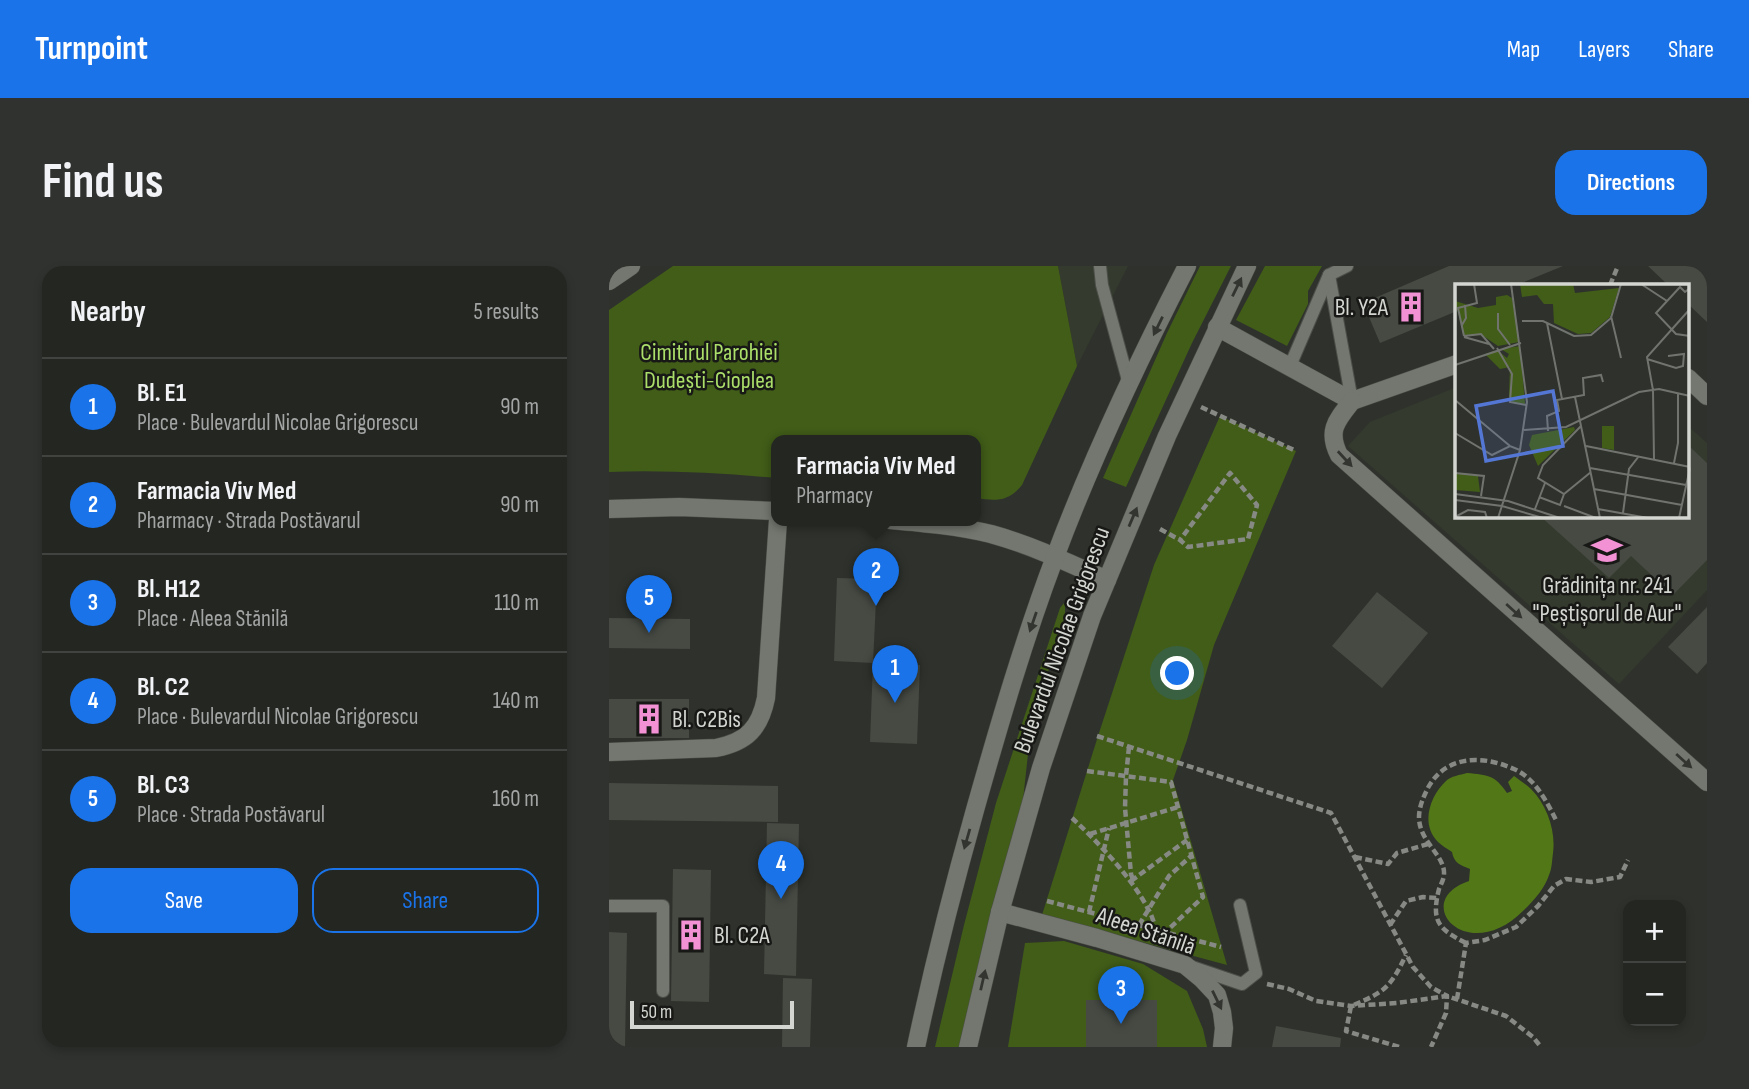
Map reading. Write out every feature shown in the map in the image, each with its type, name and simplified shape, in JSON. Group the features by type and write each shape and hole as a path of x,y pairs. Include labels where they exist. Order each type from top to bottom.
{"street":[{"path":"609,281 631,266"},
{"name":"Bulevardul Nicolae Grigorescu","path":"916,1047 945,920 991,752 1055,557 1129,385 1187,266"},
{"name":"Bulevardul Nicolae Grigorescu","path":"968,1047 1000,912 1041,768 1076,664 1107,580 1184,399 1247,266"},
{"path":"1217,327 1352,401"},
{"path":"1455,365 1352,401 1334,429 1332,441 1339,455 1707,782"},
{"path":"1689,379 1707,396"},
{"path":"609,509 679,507 771,511"},
{"path":"609,752 716,748 732,745 755,727 762,714 765,698 778,526"},
{"path":"943,526 994,535 1055,557 1107,580"},
{"name":"Aleea Stănilă","path":"1000,912 1185,965 1217,995 1224,1028 1223,1047"}],"lane":[{"path":"1100,266 1102,285 1129,385"},
{"path":"1290,366 1329,275 1347,266"},
{"path":"1329,275 1352,401"},
{"path":"1185,965 1243,984 1256,973 1240,905"},
{"path":"609,906 663,906 663,991"}],"path":[{"path":"1610,284 1618,266"},
{"path":"1184,399 1296,451"},
{"path":"1160,529 1181,540 1188,547 1248,539 1257,505 1230,473 1181,540"},
{"path":"1097,736 1331,813 1413,967 1431,987 1447,996 1506,1016 1533,1037 1541,1047"},
{"path":"1129,747 1125,808 1132,880"},
{"path":"1557,822 1546,801 1530,780 1514,769 1470,759 1449,765 1434,777 1424,795 1419,816 1423,836 1442,861 1444,875 1436,909 1437,922 1448,934 1466,943 1485,940 1516,927 1554,886 1566,879 1591,882 1620,877 1628,860"},
{"path":"1087,771 1171,782 1203,897 1151,945 1149,954"},
{"path":"1090,834 1178,807"},
{"path":"1072,818 1132,880 1149,909 1156,930"},
{"path":"1089,912 1109,828"},
{"path":"1132,880 1187,840"},
{"path":"1354,856 1388,864 1397,853 1428,844"},
{"path":"1139,925 1169,876 1191,856"},
{"path":"1391,925 1406,901 1423,897 1438,898"},
{"path":"1047,901 1221,947"},
{"path":"1457,999 1466,943"},
{"path":"1351,1006 1376,995 1393,980 1406,955"},
{"path":"1243,984 1268,984 1289,989 1316,1001 1351,1006 1447,996"},
{"path":"1431,1047 1446,1013 1447,996"},
{"path":"1351,1006 1346,1031 1399,1047"}],"shaded area":[{"path":"1058,266 1128,266 1077,366"},
{"path":"1455,388 1455,518 1689,518 1689,427 1707,443 1707,590 1619,684 1348,446 1370,422"},
{"path":"1467,773 1490,777 1507,793 1512,791 1508,782 1514,776 1525,784 1542,803 1549,819 1554,845 1551,870 1539,894 1503,926 1483,933 1466,932 1453,925 1445,914 1444,902 1452,890 1469,881 1470,869 1458,863 1452,852 1438,842 1429,827 1428,819 1435,794 1440,787 1450,778"}],"green space":[{"name":"Cimitirul Parohiei Dudești-Cioplea","path":"673,266 1058,266 1077,366 1022,485 1012,495 1001,499 981,499 981,435 771,435 771,478 693,472 609,472 609,310"},
{"path":"1200,266 1231,266 1192,343 1126,487 1103,478 1167,333"},
{"path":"1265,266 1322,266 1308,291 1308,304 1287,346 1236,320"},
{"path":"1220,416 1296,451 1214,645 1173,780 1227,965 1042,915 1154,565"},
{"path":"1064,603 1065,619 1034,716 1022,809 961,1047 935,1047 996,803 1060,608"},
{"path":"1064,941 1143,964 1187,991 1203,1029 1207,1047 1008,1047 1025,943"}],"building":[{"name":"Bl. Y2A","path":"1449,266 1563,266 1519,284 1455,284 1455,312 1380,343 1363,303"},
{"path":"1648,266 1707,266 1707,322 1689,305 1689,284 1667,284"},
{"path":"1689,446 1707,463 1707,560 1673,595 1631,556 1609,578 1542,518 1689,518"},
{"path":"837,578 877,579 873,663 834,661"},
{"path":"1377,592 1428,633 1382,688 1332,646"},
{"path":"1707,607 1707,663 1697,674 1668,647"},
{"path":"609,618 690,619 690,649 609,648"},
{"path":"873,663 920,665 917,744 870,742"},
{"name":"Bl. C2Bis","path":"609,699 689,699 689,738 609,738"},
{"path":"609,783 778,786 778,822 609,820"},
{"path":"767,823 799,824 796,976 764,974"},
{"name":"Bl. C2A","path":"673,869 711,870 709,1002 671,1001"},
{"path":"609,932 627,933 625,1047 609,1047"},
{"path":"783,978 812,979 810,1047 782,1047"},
{"path":"1086,1000 1157,1000 1157,1047 1086,1047"},
{"path":"1276,1026 1341,1038 1340,1047 1272,1047"}],"place":[{"name":"Bl. Y2A","path":"1411,307"},
{"name":"Grădinița nr. 241 \"Peștișorul de Aur\"","path":"1607,550"},
{"name":"Farmacia Viv Med","path":"876,606"},
{"name":"Bl. C3","path":"649,633"},
{"name":"Bl. E1","path":"895,703"},
{"name":"Bl. C2Bis","path":"649,719"},
{"name":"Bl. C2","path":"781,899"},
{"name":"Bl. C2A","path":"691,935"},
{"name":"Bl. H12","path":"1121,1024"}]}
